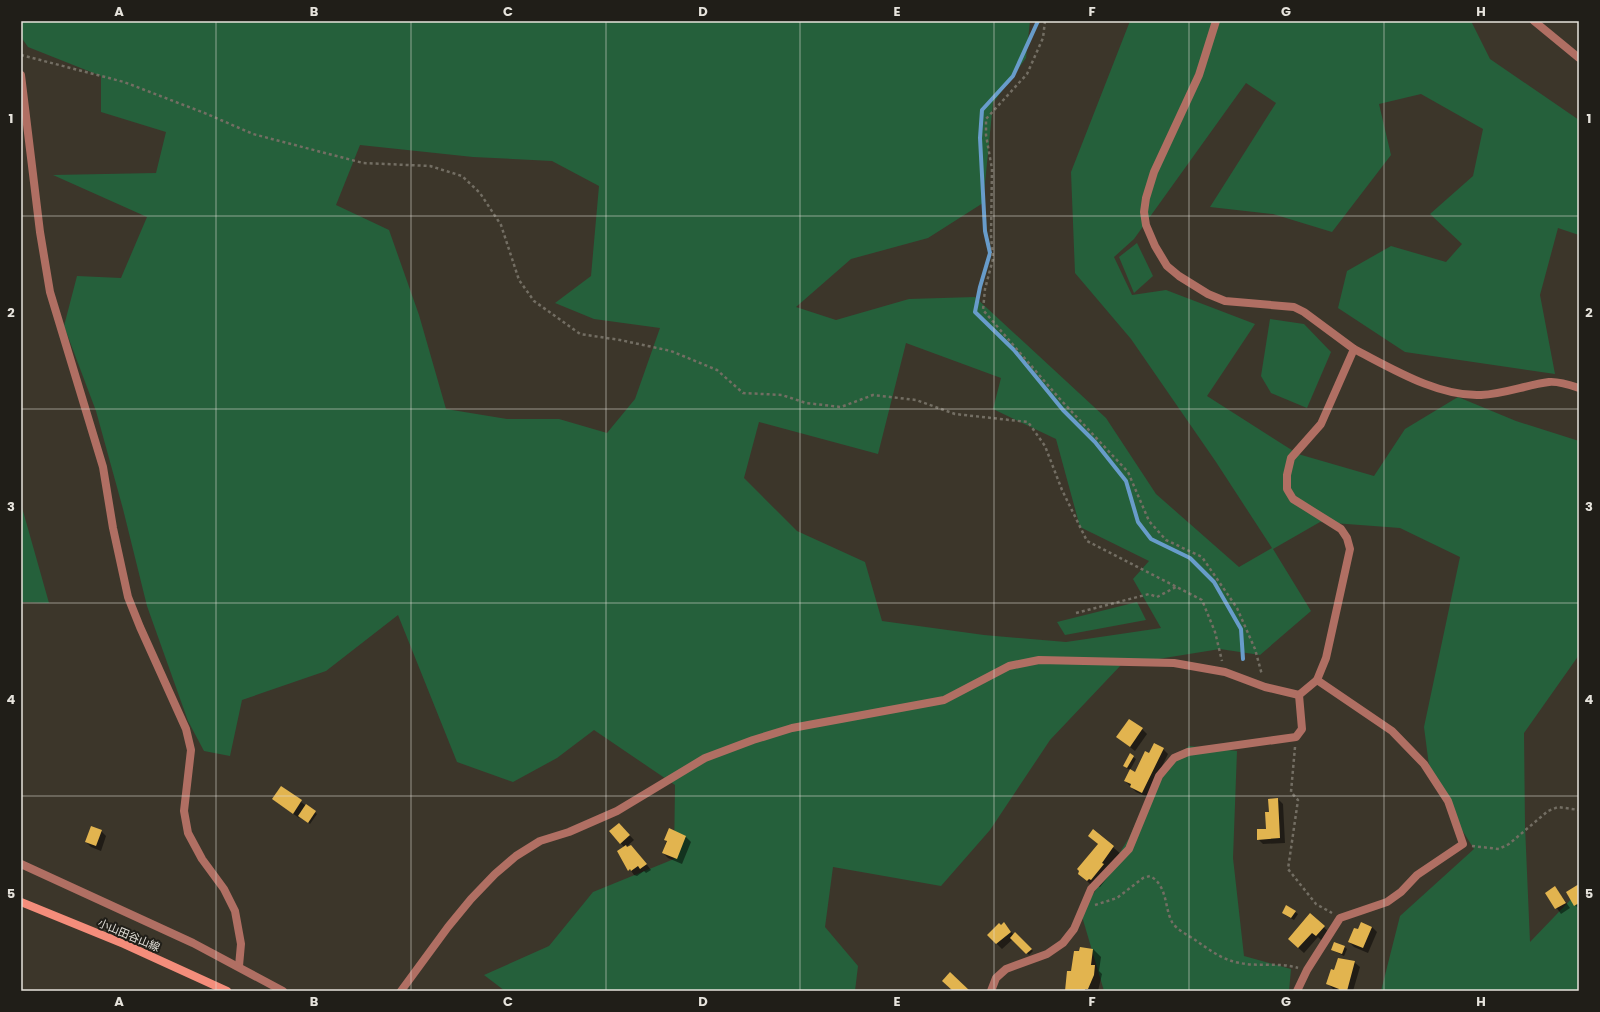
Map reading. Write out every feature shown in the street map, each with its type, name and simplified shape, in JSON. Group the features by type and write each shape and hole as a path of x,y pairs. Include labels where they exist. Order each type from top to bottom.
{"main road":[{"name":"小山田谷山線","path":"21,902 124,944 227,991"}],"street":[{"path":"1216,21 1199,75 1154,172 1146,198 1145,220 1154,246 1167,266 1185,280 1208,294 1225,300 1294,307 1304,312 1354,349 1432,388 1479,396 1510,392 1550,382 1579,388"},
{"path":"1534,21 1579,58"},
{"path":"21,75 40,232 50,292 103,467 113,528 128,597 186,729 191,750 184,811 188,833 202,859 224,889 235,911 241,944 238,966"},
{"path":"1299,695 1317,680 1326,658 1350,549 1347,538 1342,529 1293,500 1287,489 1286,475 1291,458 1321,424 1354,349"},
{"path":"401,991 448,927 471,899 495,874 516,856 540,841 569,832 617,811 705,758 792,728 944,700 1009,666 1039,660 1174,663 1225,672 1265,687 1299,695"},
{"path":"1298,991 1307,970 1340,918 1387,902 1401,892 1417,875 1463,844 1448,801 1424,764 1392,731 1317,680"},
{"path":"990,991 996,978 1006,969 1047,954 1063,943 1074,929 1091,889 1129,849 1159,776 1174,758 1188,752 1296,737 1302,729 1299,695"},
{"path":"21,864 180,937 238,966 283,991"}],"path":[{"path":"1045,21 1043,38 1027,74 986,119 986,135 992,168 991,235 993,259 985,289 983,310 1059,398 1101,441 1128,472 1149,521 1166,540 1202,557 1237,608 1255,649 1265,687"},
{"path":"21,55 124,82 207,114 253,134 363,163 430,166 462,176 480,193 501,225 518,280 534,301 580,334 620,340 671,351 717,370 743,393 782,395 806,404 841,407 873,395 916,400 955,414 1028,422 1045,446 1062,490 1087,541 1202,600 1215,632 1225,672"},
{"path":"1076,613 1149,594 1157,597 1176,587"},
{"path":"1296,737 1291,792 1298,800 1288,869 1316,904 1340,918"},
{"path":"1463,844 1498,849 1509,844 1548,811 1558,807 1579,810"},
{"path":"1083,908 1117,898 1143,878 1150,876 1156,880 1166,900 1172,922 1184,933 1219,956 1240,963 1290,965 1307,970"}],"green space":[{"path":"21,21 1030,21 1026,58 993,103 983,203 928,238 851,259 796,307 836,320 909,299 975,297 1106,418 1156,494 1239,567 1272,548 1216,462 1131,339 1075,273 1071,172 1130,21 1471,21 1490,59 1579,120 1579,235 1558,228 1540,295 1555,374 1405,352 1338,308 1347,271 1391,246 1446,262 1462,244 1430,214 1473,176 1483,129 1421,94 1379,104 1391,155 1332,232 1273,214 1210,207 1276,103 1246,83 1134,239 1114,257 1132,295 1166,290 1255,324 1207,396 1298,454 1374,476 1405,429 1458,397 1516,421 1579,441 1579,655 1524,733 1525,826 1530,942 1579,891 1579,991 1381,991 1400,916 1474,849 1431,781 1424,727 1460,557 1400,528 1320,522 1273,549 1311,611 1260,655 1220,649 1121,665 1050,740 990,830 941,886 833,867 825,927 858,966 855,991 505,991 484,975 549,946 593,892 674,859 675,785 594,730 557,758 513,782 457,762 398,615 326,671 242,700 230,756 204,751 188,721 147,606 123,509 96,411 64,326 77,276 121,278 147,217 53,175 156,173 166,132 101,112 101,76 28,47 21,37","holes":["360,145 473,157 552,161 599,186 591,276 555,303 594,319 660,328 635,399 607,433 559,419 507,419 446,409 419,315 389,230 336,205","906,343 1001,378 993,409 1056,439 1080,527 1149,561 1133,579 1161,628 1066,642 984,635 882,621 865,562 797,531 744,478 759,422 878,454"]},
{"path":"1137,243 1153,276 1134,293 1119,257"},
{"path":"1270,319 1304,324 1331,352 1307,408 1271,393 1261,376"},
{"path":"21,504 49,603 21,602"},
{"path":"1137,602 1146,620 1065,635 1057,622"},
{"path":"1189,746 1237,751 1233,858 1244,956 1291,969 1289,991 1104,991 1081,913 1129,838 1158,773"}],"building":[{"path":"1129,719 1143,728 1130,747 1116,737"},
{"path":"1154,743 1164,748 1142,793 1130,787 1131,784 1124,781 1130,769 1135,772 1145,751 1149,753"},
{"path":"1130,753 1134,756 1127,768 1123,766"},
{"path":"281,786 302,800 293,814 272,799"},
{"path":"1278,798 1280,838 1257,840 1257,829 1266,829 1265,812 1269,812 1268,799"},
{"path":"306,804 316,811 308,823 298,816"},
{"path":"619,823 630,835 620,844 609,831"},
{"path":"91,826 102,830 96,846 85,842"},
{"path":"669,828 686,836 677,859 662,853 667,841 664,840"},
{"path":"1093,829 1114,846 1102,863 1104,864 1091,880 1089,879 1087,881 1078,874 1079,871 1077,869 1098,844 1088,836"},
{"path":"626,845 627,847 631,845 647,864 640,869 638,866 631,871 630,869 628,871 617,851"},
{"path":"1579,884 1579,903 1574,906 1566,892"},
{"path":"1555,886 1566,903 1555,909 1545,893"},
{"path":"1286,905 1296,911 1291,918 1282,913"},
{"path":"1310,913 1325,926 1316,936 1312,933 1298,948 1288,939"},
{"path":"1004,922 1011,932 996,944 987,935 999,923 1001,925"},
{"path":"1361,922 1372,927 1363,948 1348,942 1354,928 1358,929"},
{"path":"1015,932 1032,949 1026,954 1010,938"},
{"path":"1334,942 1345,946 1342,954 1331,950"},
{"path":"1080,947 1093,949 1091,965 1095,965 1094,975 1088,989 1085,989 1085,991 1065,991 1067,971 1071,971 1074,951 1079,951"},
{"path":"1338,958 1355,961 1347,991 1338,991 1339,989 1326,984 1331,969 1334,970"},
{"path":"950,972 970,991 953,991 942,981"}],"waterway":[{"path":"1038,21 1013,76 982,110 980,138 985,231 990,253 980,287 975,312 1014,350 1063,410 1095,442 1126,481 1138,522 1151,539 1190,558 1214,582 1241,629 1243,659"}]}
